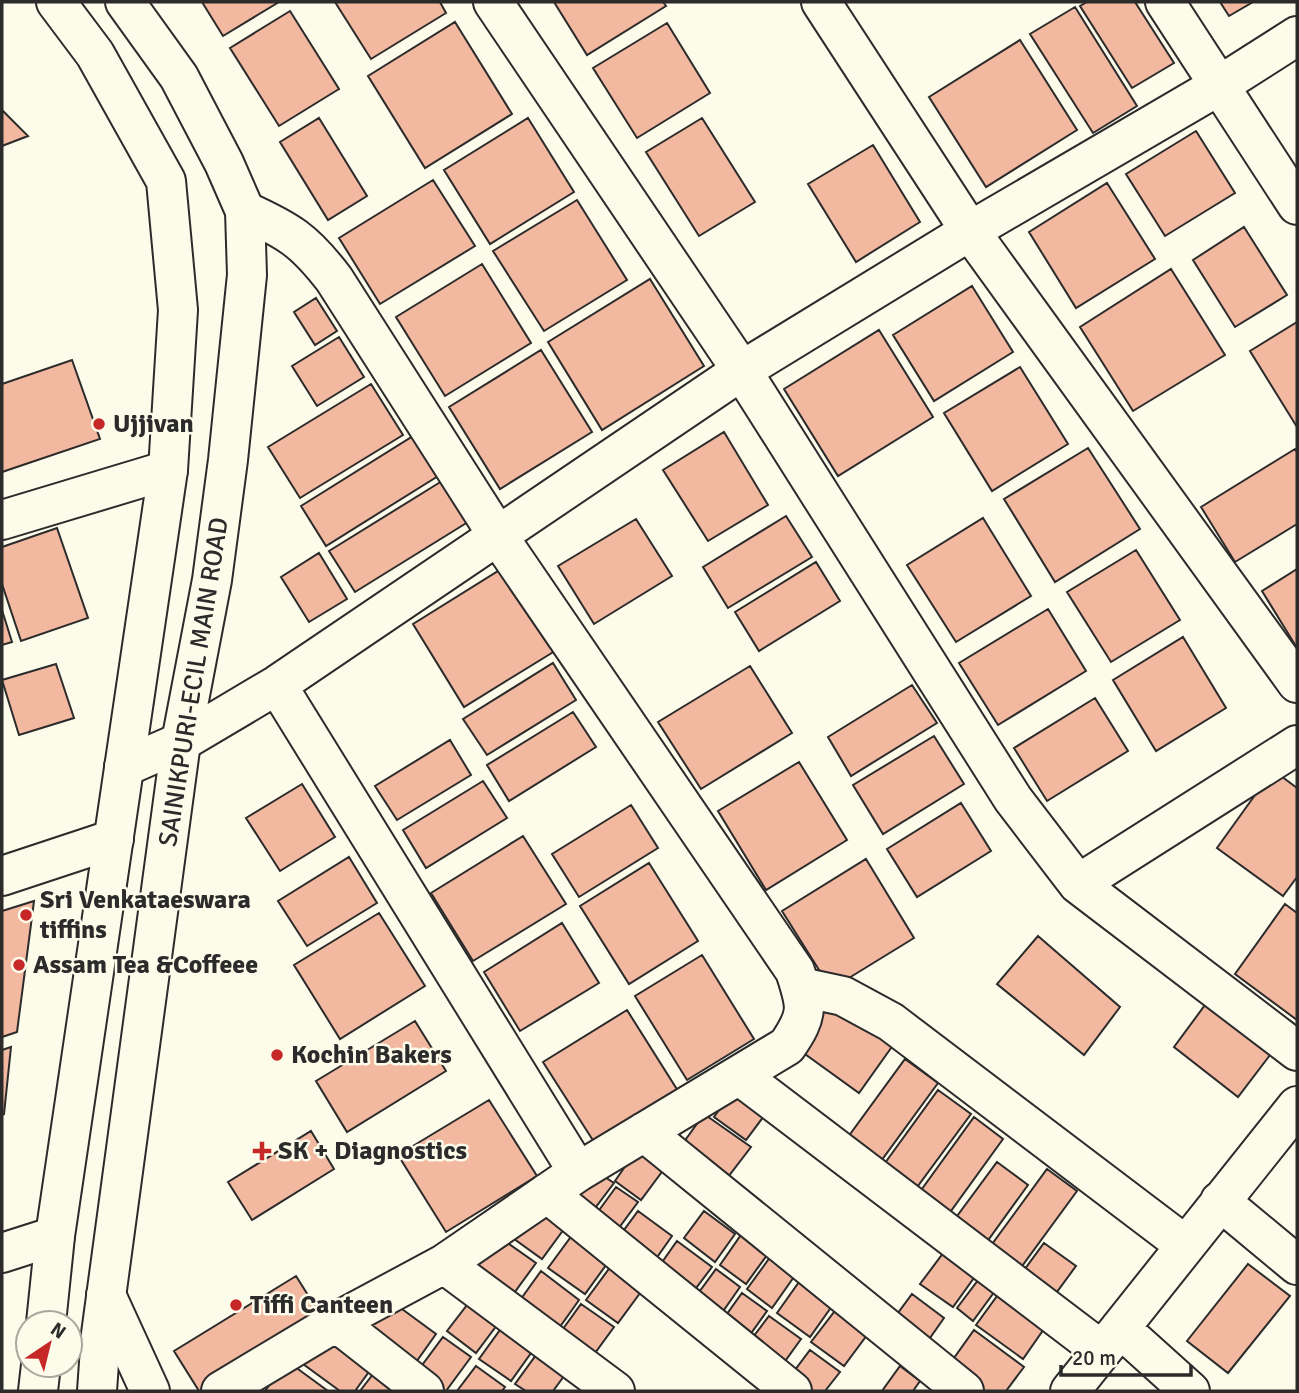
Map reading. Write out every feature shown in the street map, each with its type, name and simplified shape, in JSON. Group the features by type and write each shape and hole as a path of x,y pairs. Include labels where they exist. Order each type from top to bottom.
{"street":[{"name":"SAINIKPURI-ECIL MAIN ROAD","path":"47,1309 55,1236 168,470 178,310 166,181 94,54 56,2"},
{"name":"SAINIKPURI-ECIL MAIN ROAD","path":"97,1391 106,1295 181,742 212,580 228,460 247,275 245,211 224,163 179,78 125,2"},
{"path":"493,2 742,371 1013,799 1078,884 1297,1051"},
{"path":"821,2 970,231 1297,682"},
{"path":"1165,2 1297,205"},
{"path":"124,768 181,742 277,685 742,371 970,231 1220,85 1297,36"},
{"path":"225,1390 336,1322 444,1264 562,1182 787,1046 800,1028 806,1010 795,971 498,536 342,291 312,250 283,228 245,211"},
{"path":"2,520 168,470"},
{"path":"277,685 562,1182 792,1391"},
{"path":"1078,884 1297,745"},
{"path":"2,876 114,839"},
{"path":"801,987 843,996 891,1022 1185,1245"},
{"path":"740,1076 1111,1340 1190,1391"},
{"path":"1070,1391 1297,1106"},
{"path":"644,1132 964,1391"},
{"path":"1220,1201 1297,1265"},
{"path":"2,1253 55,1236"},
{"path":"444,1264 615,1391"},
{"path":"106,1295 150,1391"},
{"path":"336,1322 424,1391"}],"building":[{"path":"202,2 279,2 223,36"},
{"path":"335,2 440,2 446,13 371,59"},
{"path":"554,2 663,2 666,6 587,55"},
{"path":"1087,2 1135,2 1174,63 1132,88 1080,6"},
{"path":"1220,2 1253,2 1229,16"},
{"path":"1075,7 1137,106 1093,133 1030,34"},
{"path":"290,11 339,89 279,126 230,48"},
{"path":"455,22 512,114 425,168 368,76"},
{"path":"667,23 710,93 637,138 593,68"},
{"path":"1020,40 1077,130 986,187 929,97"},
{"path":"2,110 28,136 2,146"},
{"path":"319,118 367,196 328,220 280,142"},
{"path":"528,118 574,192 490,244 444,170"},
{"path":"702,118 755,202 699,236 646,152"},
{"path":"1196,131 1235,193 1165,236 1126,174"},
{"path":"873,145 920,222 856,262 808,184"},
{"path":"433,180 475,246 380,304 339,238"},
{"path":"1107,183 1155,259 1076,308 1029,232"},
{"path":"577,200 627,280 544,331 493,251"},
{"path":"1244,227 1287,295 1235,327 1193,260"},
{"path":"482,264 531,343 445,396 396,317"},
{"path":"1171,269 1225,355 1133,411 1080,327"},
{"path":"650,279 704,366 602,430 548,342"},
{"path":"972,286 1013,352 934,401 893,335"},
{"path":"316,298 337,331 315,345 294,312"},
{"path":"1297,322 1297,427 1250,351"},
{"path":"879,330 933,417 838,476 784,389"},
{"path":"339,337 364,377 317,406 292,366"},
{"path":"541,350 592,432 500,489 449,407"},
{"path":"72,360 100,439 2,472 2,384"},
{"path":"1020,367 1068,444 992,491 944,413"},
{"path":"371,384 403,435 300,498 268,447"},
{"path":"724,432 768,505 708,541 663,470"},
{"path":"418,433 443,473 326,546 301,506"},
{"path":"1088,448 1140,529 1055,582 1004,499"},
{"path":"1295,449 1297,524 1235,562 1201,507"},
{"path":"442,481 468,522 355,592 329,551"},
{"path":"786,516 812,557 728,608 703,567"},
{"path":"983,518 1031,596 956,642 907,565"},
{"path":"636,519 672,576 594,624 558,566"},
{"path":"57,528 88,618 21,641 2,584 2,547"},
{"path":"1136,550 1180,620 1111,662 1067,592"},
{"path":"319,553 347,599 309,622 281,577"},
{"path":"816,562 840,601 759,651 735,612"},
{"path":"503,568 555,651 464,707 413,624"},
{"path":"1297,569 1297,648 1262,591"},
{"path":"1048,609 1086,671 998,725 959,663"},
{"path":"2,610 12,642 2,645"},
{"path":"1183,637 1226,708 1156,751 1113,680"},
{"path":"553,663 576,700 487,755 463,719"},
{"path":"56,664 74,718 19,735 2,680"},
{"path":"750,666 792,733 701,789 658,722"},
{"path":"912,685 937,723 851,776 828,737"},
{"path":"1095,698 1128,751 1047,801 1014,748"},
{"path":"573,712 596,747 509,801 487,765"},
{"path":"934,736 964,784 883,834 853,785"},
{"path":"450,740 471,775 397,820 375,786"},
{"path":"799,762 847,840 766,890 718,811"},
{"path":"1273,770 1297,788 1297,877 1283,896 1217,848"},
{"path":"483,781 507,818 426,868 403,830"},
{"path":"302,784 335,837 280,871 246,818"},
{"path":"961,803 991,851 917,897 887,849"},
{"path":"631,805 658,848 579,897 552,854"},
{"path":"523,836 566,904 473,961 431,893"},
{"path":"349,857 377,903 307,946 278,901"},
{"path":"866,859 914,938 831,989 782,911"},
{"path":"649,863 698,941 629,984 580,906"},
{"path":"34,901 17,1032 2,1037 2,911"},
{"path":"1285,904 1297,913 1297,1020 1235,974"},
{"path":"379,913 425,986 340,1039 294,965"},
{"path":"562,923 599,983 520,1031 484,972"},
{"path":"1038,936 1120,1007 1084,1055 997,984"},
{"path":"702,955 754,1039 687,1080 635,996"},
{"path":"834,997 896,1041 859,1093 798,1049"},
{"path":"1205,1005 1270,1055 1238,1097 1174,1047"},
{"path":"627,1010 678,1091 594,1142 543,1062"},
{"path":"415,1021 446,1071 347,1132 316,1081"},
{"path":"11,1047 4,1114 2,1115 2,1050"},
{"path":"905,1059 938,1083 873,1172 840,1148"},
{"path":"737,1085 770,1108 746,1140 714,1117"},
{"path":"938,1090 971,1114 909,1198 877,1174"},
{"path":"489,1100 537,1176 446,1232 398,1155"},
{"path":"704,1114 751,1147 721,1186 676,1153"},
{"path":"974,1117 1003,1139 943,1222 914,1200"},
{"path":"311,1131 334,1169 252,1220 228,1182"},
{"path":"640,1145 667,1165 641,1200 615,1181"},
{"path":"997,1162 1028,1185 981,1250 949,1227"},
{"path":"1047,1169 1077,1191 1017,1273 987,1251"},
{"path":"594,1170 614,1183 586,1220 567,1205"},
{"path":"616,1187 638,1202 610,1240 589,1224"},
{"path":"532,1205 564,1229 542,1259 510,1236"},
{"path":"638,1211 672,1236 648,1270 613,1245"},
{"path":"704,1211 735,1234 715,1262 684,1238"},
{"path":"743,1232 770,1251 746,1284 720,1265"},
{"path":"495,1234 536,1263 509,1300 468,1270"},
{"path":"573,1234 609,1261 585,1294 548,1268"},
{"path":"677,1241 712,1267 687,1300 653,1275"},
{"path":"1044,1243 1076,1266 1051,1300 1019,1277"},
{"path":"944,1252 976,1275 953,1307 920,1284"},
{"path":"771,1256 796,1274 772,1308 747,1289"},
{"path":"1248,1264 1290,1296 1228,1373 1187,1341"},
{"path":"611,1266 643,1289 618,1323 586,1300"},
{"path":"716,1269 740,1287 719,1317 694,1299"},
{"path":"541,1271 579,1300 552,1338 513,1310"},
{"path":"804,1275 837,1299 810,1337 777,1313"},
{"path":"296,1276 323,1319 206,1391 199,1391 174,1351"},
{"path":"979,1279 995,1291 973,1321 957,1308"},
{"path":"1000,1292 1046,1326 1023,1359 976,1325"},
{"path":"742,1293 767,1311 744,1343 719,1325"},
{"path":"912,1294 944,1318 925,1345 892,1321"},
{"path":"474,1296 503,1317 476,1353 447,1331"},
{"path":"387,1298 436,1334 409,1372 359,1336"},
{"path":"841,1303 873,1327 844,1366 811,1342"},
{"path":"581,1304 614,1327 587,1364 555,1340"},
{"path":"769,1316 801,1339 783,1364 750,1341"},
{"path":"505,1323 536,1346 511,1381 479,1359"},
{"path":"329,1328 376,1362 355,1391 340,1391 303,1364"},
{"path":"974,1330 1024,1367 1006,1391 985,1391 949,1365"},
{"path":"443,1337 471,1357 446,1391 434,1391 414,1376"},
{"path":"810,1350 840,1372 825,1391 800,1391 786,1382"},
{"path":"539,1351 567,1372 553,1391 526,1391 515,1384"},
{"path":"287,1361 328,1391 265,1391"},
{"path":"476,1366 505,1387 502,1391 457,1391"},
{"path":"900,1366 920,1381 913,1391 882,1391"},
{"path":"377,1369 408,1391 360,1391"}],"place":[{"name":"Ujjivan","path":"99,424"},
{"name":"Sri Venkataeswara tiffins","path":"26,915"},
{"name":"Assam Tea &Coffeee","path":"19,965"},
{"name":"Kochin Bakers","path":"277,1055"},
{"name":"SK + Diagnostics","path":"262,1151"},
{"name":"Tiffi Canteen","path":"236,1305"}]}
